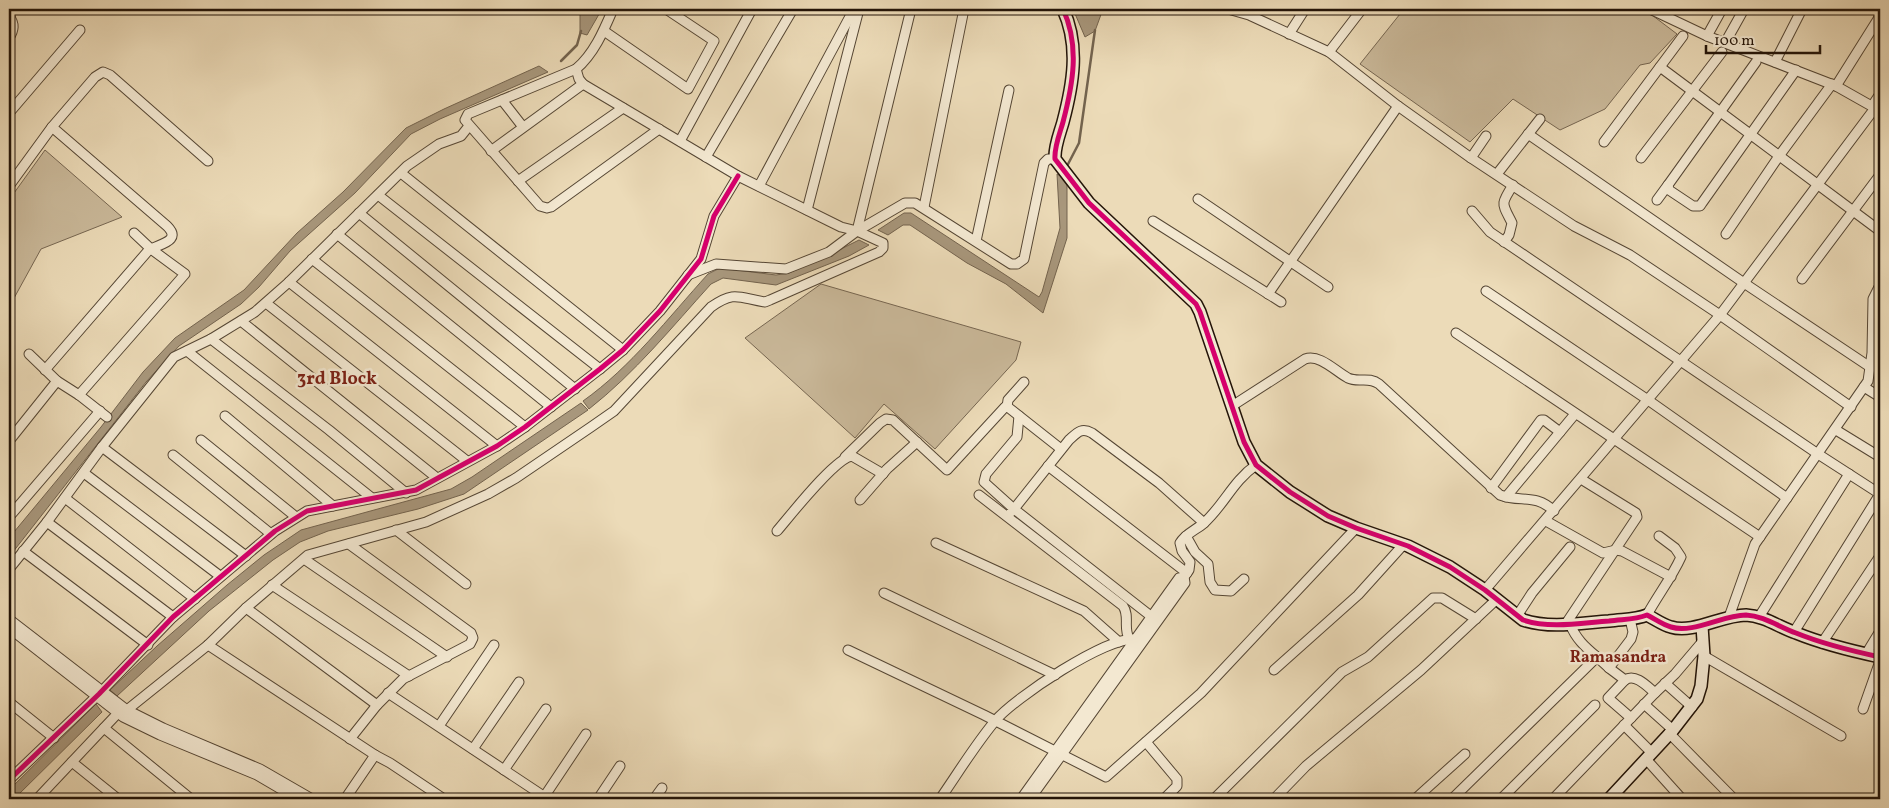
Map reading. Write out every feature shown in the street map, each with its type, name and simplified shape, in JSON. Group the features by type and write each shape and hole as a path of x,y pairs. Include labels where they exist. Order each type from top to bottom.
{"street":[{"path":"613,9 604,31 584,63 576,69 468,114 465,120 540,206 549,208 659,129"},
{"path":"604,31 688,89 714,41 666,9"},
{"path":"680,141 752,9"},
{"path":"706,157 793,9"},
{"path":"759,186 854,9"},
{"path":"807,210 859,9"},
{"path":"857,231 910,9"},
{"path":"924,207 964,9"},
{"path":"1063,9 1070,30 1074,57 1072,85 1054,155 1057,163 1089,203 1196,304 1244,442 1256,465 1290,492 1328,516 1356,528 1404,544 1443,562 1485,590 1517,616 1530,623 1568,624 1630,619 1647,614 1682,556 1659,536"},
{"path":"1228,9 1251,12 1289,34 1329,52 1398,106 1471,158 1574,226 1630,255 1720,315 1851,407"},
{"path":"1289,34 1305,9"},
{"path":"1329,52 1362,9"},
{"path":"1650,9 1708,36 1834,85 1876,108"},
{"path":"1708,36 1722,9"},
{"path":"1725,43 1744,9"},
{"path":"1775,62 1802,9"},
{"path":"9,16 14,24 9,38"},
{"path":"1726,234 1779,156 1834,85 1880,16"},
{"path":"9,113 80,30"},
{"path":"1604,142 1683,36"},
{"path":"1641,158 1722,52"},
{"path":"1657,200 1756,62"},
{"path":"1660,67 1880,231"},
{"path":"37,799 104,728 208,645 246,608 308,555 426,522 488,494 516,478 614,411 711,307 719,301 732,296 765,302 879,252 883,248 883,243 857,231 842,227 738,176 583,84 579,79 576,69"},
{"path":"1668,185 1669,190 1693,206 1700,206 1796,70"},
{"path":"9,186 52,128 95,77 103,72 107,73 208,161"},
{"path":"491,151 583,84"},
{"path":"976,241 1009,90"},
{"path":"1485,590 1546,521 1720,315 1876,108 1880,94"},
{"path":"502,100 523,128"},
{"path":"1268,294 1398,106"},
{"path":"518,181 623,108"},
{"path":"1497,174 1540,119"},
{"path":"9,569 47,522 102,447 174,357 242,321 266,303 407,166 439,144 461,136 469,126"},
{"path":"45,370 151,249 170,240 172,232 52,128"},
{"path":"1528,134 1744,283 1870,367"},
{"path":"1471,158 1486,136"},
{"path":"688,275 716,264 786,269 829,252 857,231 905,203 915,203 924,207 1011,264 1017,264 1023,261 1044,163 1048,159 1057,163"},
{"path":"401,173 623,350"},
{"path":"1802,279 1880,175"},
{"path":"9,780 148,645 173,617 271,534 307,511 416,490 497,446 525,428 623,350 660,311 701,259 714,216 738,176"},
{"path":"1504,242 1509,235 1512,223 1503,206 1504,200 1513,185"},
{"path":"378,195 600,369"},
{"path":"1198,199 1328,287"},
{"path":"1472,211 1490,232 1504,242 1880,494 1794,632"},
{"path":"359,213 575,389"},
{"path":"1153,221 1280,302"},
{"path":"79,395 185,274 151,249 134,233"},
{"path":"337,234 551,408"},
{"path":"312,259 525,428"},
{"path":"289,282 497,446"},
{"path":"1729,616 1755,544 1836,430 1868,381 1877,334 1873,299 1880,287"},
{"path":"1486,292 1648,400 1787,498"},
{"path":"266,303 467,461"},
{"path":"242,321 437,478"},
{"path":"1456,333 1760,537"},
{"path":"211,339 406,492"},
{"path":"187,351 372,498"},
{"path":"9,517 103,414 57,381 29,354"},
{"path":"1232,406 1305,359 1314,358 1350,379 1370,379 1379,384 1491,488 1506,497 1542,501 1554,511"},
{"path":"9,441 57,381"},
{"path":"1007,407 1008,400 1024,382"},
{"path":"1864,387 1880,397"},
{"path":"777,532 816,485 886,419 893,420 948,470 1004,407 1007,407"},
{"path":"1007,407 1061,449"},
{"path":"1506,497 1575,414"},
{"path":"225,416 333,506"},
{"path":"1019,416 1017,436 986,474 984,482 1014,509 1152,616"},
{"path":"1491,488 1541,420 1544,420 1560,432"},
{"path":"1007,517 1061,449 1079,431 1088,430 1159,484 1204,523"},
{"path":"1836,430 1880,457"},
{"path":"201,440 296,517"},
{"path":"860,500 883,474 917,442"},
{"path":"102,447 246,556"},
{"path":"173,455 271,534"},
{"path":"845,457 852,456 883,474"},
{"path":"1021,799 1058,753 1185,583 1185,575 1190,562 1182,551 1180,543 1182,538 1204,523 1244,473 1256,465"},
{"path":"1048,466 1185,575"},
{"path":"84,473 220,576"},
{"path":"1759,617 1849,474"},
{"path":"1568,624 1637,519 1637,515 1581,479"},
{"path":"979,495 1123,606 1126,610 1125,630 1132,639"},
{"path":"65,498 195,599"},
{"path":"1546,521 1602,553 1616,550 1622,551 1671,577"},
{"path":"47,522 173,617"},
{"path":"848,650 995,720 1106,777 1201,693 1356,528"},
{"path":"396,530 466,584"},
{"path":"1186,536 1195,552 1208,564 1210,582 1215,590 1231,591 1244,579"},
{"path":"936,543 1084,611 1119,642"},
{"path":"349,544 473,635 472,643 409,676 388,693 376,705 350,739"},
{"path":"1274,670 1358,595 1404,544"},
{"path":"1517,616 1532,593 1570,547"},
{"path":"23,551 148,645"},
{"path":"1822,643 1880,556"},
{"path":"304,559 447,657"},
{"path":"1030,799 1132,639 1152,616 1179,578 1185,575"},
{"path":"272,585 409,676"},
{"path":"884,592 1055,675"},
{"path":"1214,799 1342,672 1368,657 1433,598 1442,598 1476,619"},
{"path":"1274,799 1306,766 1421,670 1496,600"},
{"path":"246,608 376,705"},
{"path":"1647,614 1673,628 1702,626 1729,616 1745,615 1759,617 1822,643 1880,657"},
{"path":"9,619 123,712 160,735 257,775 296,799"},
{"path":"1608,668 1632,640 1633,632 1630,619"},
{"path":"1568,624 1581,644 1624,680"},
{"path":"1609,799 1671,732 1697,699 1704,656 1702,626"},
{"path":"9,628 99,693"},
{"path":"1866,654 1880,630"},
{"path":"940,799 995,720 1009,706 1055,675 1098,650 1132,639"},
{"path":"1553,799 1703,642"},
{"path":"208,645 444,799"},
{"path":"438,726 494,645"},
{"path":"1704,656 1841,736"},
{"path":"1452,799 1597,657"},
{"path":"1862,709 1880,661"},
{"path":"1655,692 1635,678 1628,678 1608,698 1682,799"},
{"path":"473,749 519,682"},
{"path":"1665,683 1692,706"},
{"path":"388,693 546,798 586,734"},
{"path":"9,702 54,738"},
{"path":"1644,704 1734,799"},
{"path":"1501,799 1595,705"},
{"path":"504,770 546,709"},
{"path":"123,712 260,769 312,799"},
{"path":"104,728 191,799"},
{"path":"1146,742 1177,779 1177,786 1164,799"},
{"path":"1415,799 1465,754"},
{"path":"345,799 375,755"},
{"path":"72,762 118,799"},
{"path":"9,765 17,772"},
{"path":"598,799 620,766"},
{"path":"654,799 662,788"}],"shaded area":[{"path":"580,9 602,9 587,35 580,33"},
{"path":"1073,9 1103,9 1095,31 1085,37"},
{"path":"1404,9 1644,9 1677,34 1650,63 1640,65 1605,109 1560,130 1513,99 1470,142 1360,64"},
{"path":"539,66 548,72 440,119 411,134 355,193 290,251 259,287 241,304 179,346 146,382 9,557 9,538 101,427 143,372 175,338 244,290 297,233 343,192 406,128"},
{"path":"45,150 122,217 41,249 13,300 9,296 9,200"},
{"path":"1057,174 1067,180 1067,238 1043,313 1006,284 967,263 910,225 903,225 888,235 878,230 904,213 911,213 1039,297 1060,228"},
{"path":"859,240 869,245 849,256 776,285 723,278 711,284 653,349 606,395 589,409 583,401 601,388 633,357 664,325 708,274 720,268 776,275 789,273"},
{"path":"821,284 1021,342 1016,360 935,449 884,404 855,438 745,338"},
{"path":"581,403 588,410 464,494 418,509 328,531 300,542 273,560 209,611 117,696 110,690 227,585 264,555 301,530 451,489 472,477"},
{"path":"96,704 102,712 14,799 9,799 9,790"}],"waterway":[{"path":"1066,168 1079,143 1095,30"},
{"path":"561,61 577,45 581,31"}],"cycle path":[{"path":"1063,9 1072,37 1073,65 1070,94 1056,145 1055,159 1089,203 1196,304 1244,442 1256,465 1290,492 1328,516 1408,546 1450,567 1485,590 1523,620 1533,623 1566,625 1633,619 1647,615 1671,627 1689,628 1746,615 1765,620 1827,644 1880,657"},
{"path":"9,780 99,694 173,617 275,531 307,511 416,490 497,446 525,427 623,350 660,311 701,259 714,216 738,176"}],"district":[{"name":"3rd Block","path":"337,378"},
{"name":"Ramasandra","path":"1618,656"}]}
